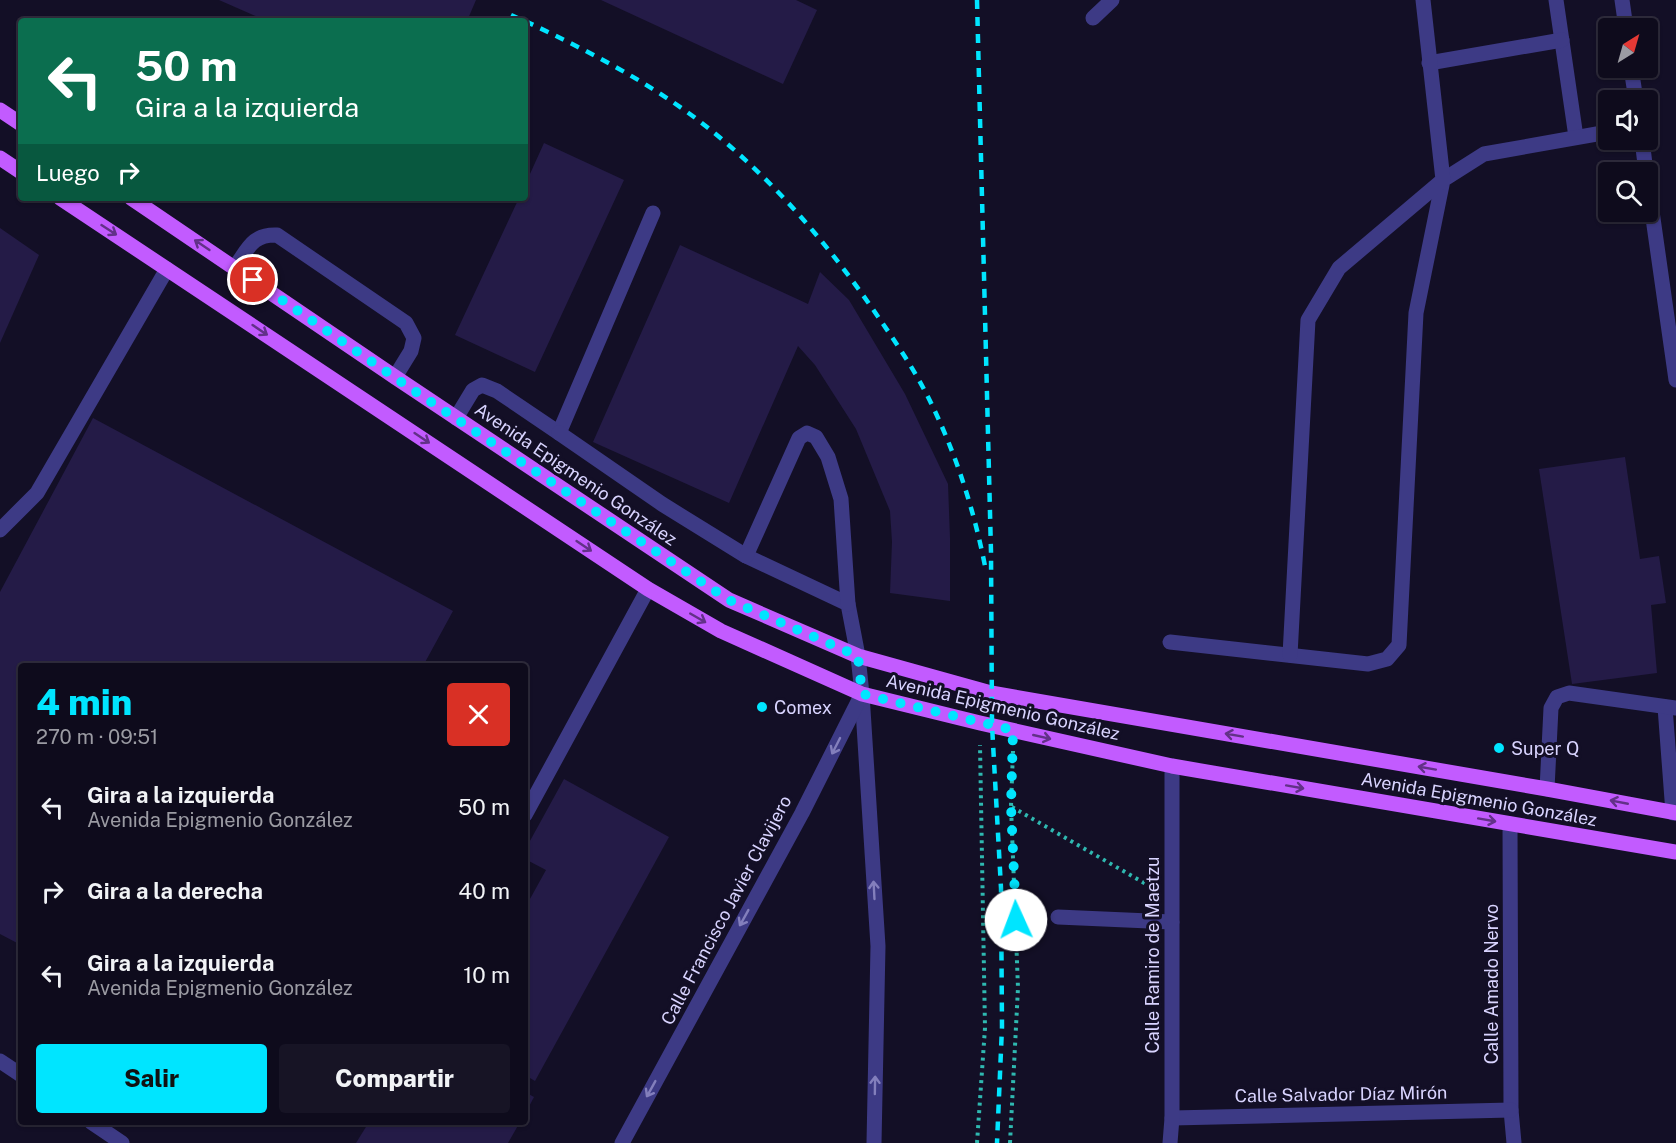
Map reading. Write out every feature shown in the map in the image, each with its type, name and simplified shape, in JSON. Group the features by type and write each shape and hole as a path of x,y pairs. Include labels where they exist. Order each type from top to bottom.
{"main road":[{"path":"0,110 18,122"},
{"path":"0,158 18,170"},
{"name":"Avenida Epigmenio González","path":"65,201 648,589 721,632 862,694 1172,766 1676,852"},
{"name":"Avenida Epigmenio González","path":"136,201 729,600 858,656 991,693 1675,813"}],"street":[{"path":"1093,18 1112,0"},
{"path":"1170,642 1368,664 1387,659 1399,645 1416,313 1443,180 1423,0"},
{"path":"1556,0 1576,137"},
{"path":"1622,0 1625,18"},
{"path":"1429,63 1562,40"},
{"path":"1290,655 1308,320 1339,268 1443,180 1484,154 1598,134"},
{"path":"559,433 653,213"},
{"path":"1654,222 1676,380"},
{"path":"235,267 256,239 265,234 277,235 406,323 414,338 411,351 395,377"},
{"path":"0,530 37,493 167,269"},
{"path":"456,418 473,390 482,385 497,391 662,504 746,556 848,604"},
{"path":"746,556 799,438 807,433 816,437 828,457 841,499 848,604 858,656 862,694 878,946 874,1143"},
{"path":"528,809 648,589"},
{"path":"1547,789 1551,708 1557,697 1569,693 1670,708 1675,813"},
{"name":"Calle Francisco Javier Clavijero","path":"622,1143 802,813 862,694"},
{"name":"Calle Ramiro de Maetzu","path":"1170,1143 1172,1118 1172,766"},
{"name":"Calle Amado Nervo","path":"1510,824 1511,1110 1514,1143"},
{"path":"1058,917 1172,922"},
{"path":"0,1061 18,1073"},
{"name":"Calle Salvador Díaz Mirón","path":"1172,1118 1511,1110"},
{"path":"95,1125 122,1143"}],"path":[{"path":"977,1143 984,1028 980,723"},
{"path":"1010,1143 1018,988 1011,806 1013,730"},
{"path":"1011,806 1172,899"}],"building":[{"path":"219,0 476,0 468,18 260,18"},
{"path":"601,0 796,0 817,10 783,84"},
{"path":"544,143 624,180 535,372 455,335 518,201 528,201 528,178"},
{"path":"0,228 39,255 0,343"},
{"path":"680,245 808,304 820,272 849,300 905,394 948,484 950,601 890,593 892,542 890,511 856,429 815,365 798,346 729,503 593,442"},
{"path":"93,418 453,611 425,663 18,663 18,943 0,934 0,592"},
{"path":"1625,457 1640,559 1659,556 1666,603 1651,605 1657,673 1572,684 1539,469"},
{"path":"564,779 669,837 535,1081 528,1077 528,903 546,870 528,861 528,845"},
{"path":"528,1094 534,1097 528,1108"},
{"path":"367,1125 518,1125 508,1143 356,1143"}],"railway":[{"path":"977,0 991,552 992,725 1001,888 1002,1027 997,1143"},
{"path":"511,15 518,18"},
{"path":"528,22 614,66 678,105 750,164 775,188 820,239 881,321 926,392 963,483 985,566"}],"place":[{"name":"Comex","path":"762,707"},
{"name":"Super Q","path":"1499,748"}],"route":[{"path":"253,280 410,388 729,600 858,656 862,694 1013,730 1011,806 1016,920"}]}
